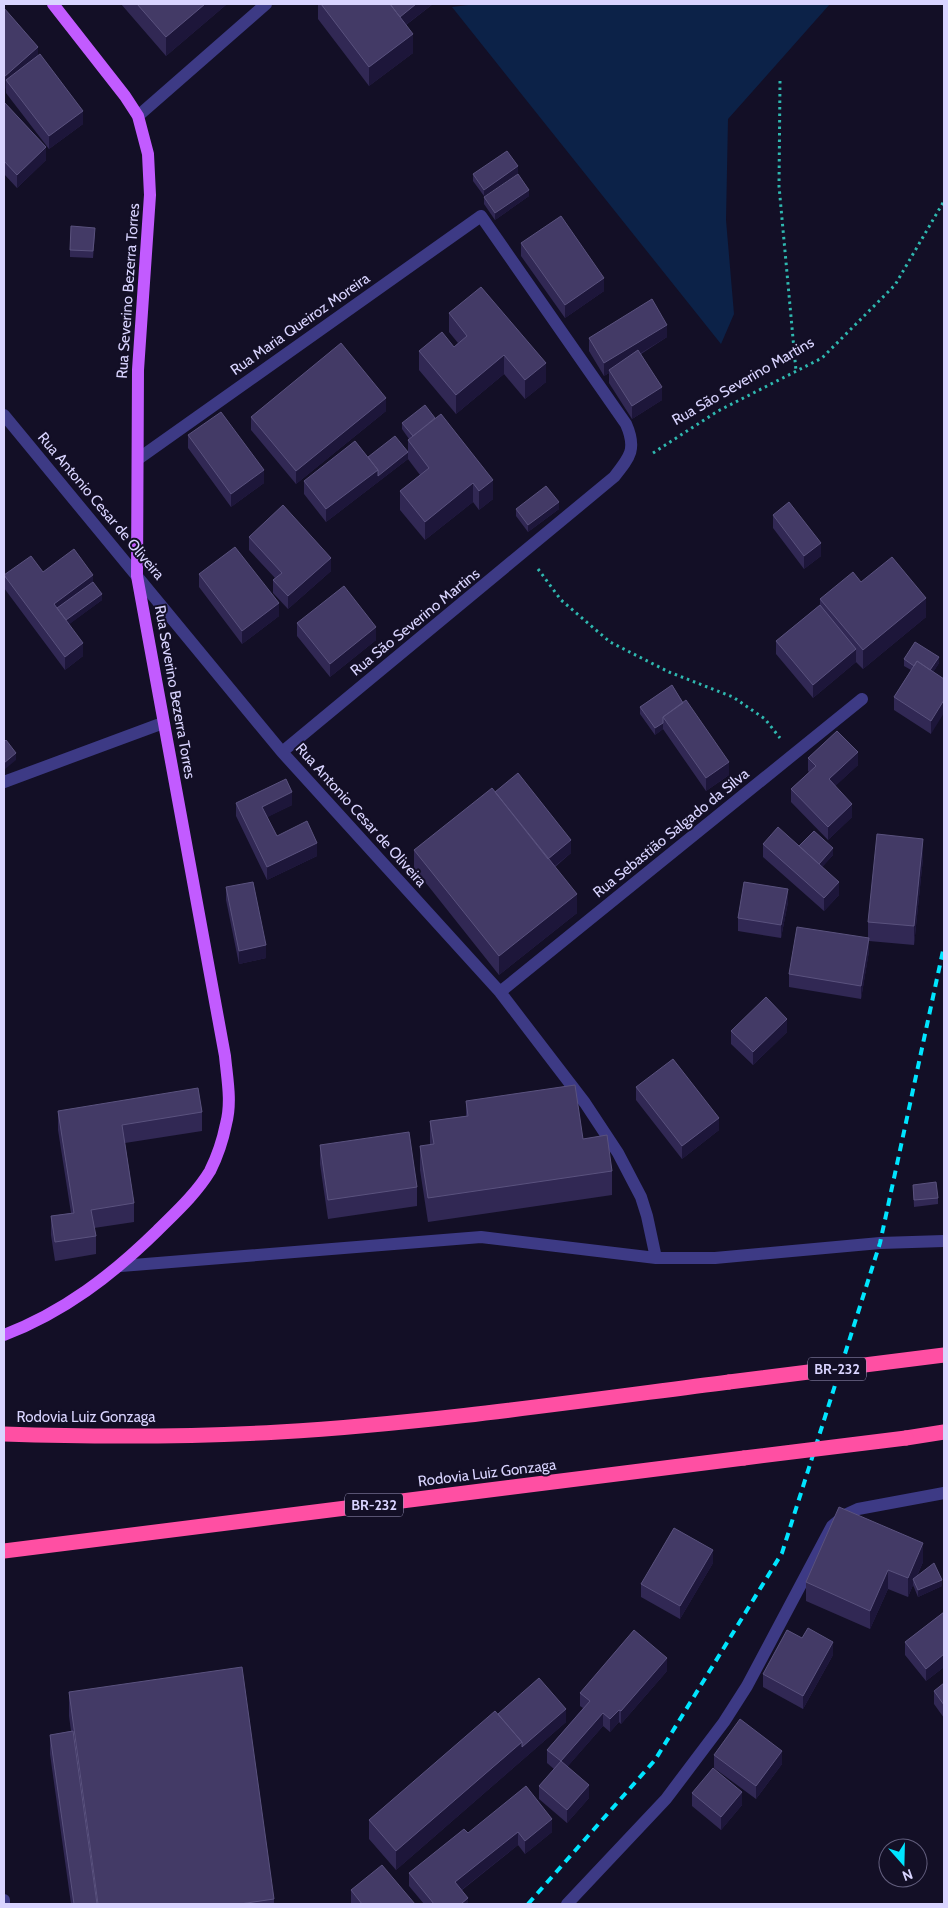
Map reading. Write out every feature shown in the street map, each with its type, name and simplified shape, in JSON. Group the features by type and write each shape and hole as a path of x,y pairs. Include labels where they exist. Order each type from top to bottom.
{"highway":[{"name":"Rodovia Luiz Gonzaga","path":"4,1434 78,1436 278,1432 444,1418 944,1355"},
{"name":"Rodovia Luiz Gonzaga","path":"4,1551 944,1432"}],"main road":[{"name":"Rua Severino Bezerra Torres","path":"4,1335 30,1325 64,1308 121,1266 186,1204 210,1170 227,1122 229,1094 225,1056 163,723 138,576 138,370 150,195 148,154 138,116 108,72 53,4"}],"street":[{"path":"138,116 266,4"},
{"name":"Rua Maria Queiroz Moreira","path":"138,459 482,216"},
{"name":"Rua São Severino Martins","path":"282,752 526,552 614,477 629,456 632,443 620,414 482,216"},
{"name":"Rua Antonio Cesar de Oliveira","path":"4,415 282,752 500,992 585,1103 618,1153 641,1197 656,1258"},
{"name":"Rua Sebastião Salgado da Silva","path":"500,992 862,699"},
{"path":"4,782 163,723"},
{"path":"121,1266 481,1237 656,1258 715,1258 880,1243 944,1242"},
{"path":"567,1904 666,1799 724,1722 747,1686 832,1526 845,1515 858,1509 944,1493"}],"path":[{"path":"780,81 779,186 796,371"},
{"name":"Rua São Severino Martins","path":"646,457 718,411 822,358 895,285 944,201"},
{"path":"526,552 561,600 610,642 669,672 734,697 765,719 792,755"}],"water":[{"path":"476,4 830,4 728,119 726,220 734,314 721,344 452,7"}],"building":[{"path":"137,4 205,4 166,37"},
{"path":"321,4 390,4 413,34 369,67"},
{"path":"390,4 416,4 400,17"},
{"path":"4,8 38,47 4,77"},
{"path":"40,54 83,111 49,136 6,80"},
{"path":"4,102 46,147 17,175 4,161"},
{"path":"507,151 518,166 484,190 473,174"},
{"path":"518,174 529,190 495,213 484,197"},
{"path":"561,216 604,278 565,305 521,243"},
{"path":"71,226 95,228 93,251 70,250"},
{"path":"481,287 546,363 525,380 504,355 456,395 419,351 442,332 454,347 467,336 449,313"},
{"path":"652,299 667,325 604,363 589,338"},
{"path":"341,343 386,398 296,471 251,417"},
{"path":"638,350 662,387 632,406 609,370"},
{"path":"425,405 435,418 413,436 402,423"},
{"path":"221,412 264,470 231,494 188,435"},
{"path":"441,414 493,480 479,491 473,483 425,522 400,491 429,468 408,440"},
{"path":"395,436 408,452 378,476 378,470 368,457"},
{"path":"355,441 378,470 326,509 304,481"},
{"path":"546,486 559,502 528,525 516,509"},
{"path":"789,502 821,543 804,556 773,515"},
{"path":"283,505 331,558 288,596 273,580 282,573 249,537"},
{"path":"235,547 279,603 242,631 199,574"},
{"path":"74,549 93,575 54,604 83,643 65,657 4,575 31,556 43,572"},
{"path":"892,557 926,598 863,650 820,599 853,572 861,582"},
{"path":"93,582 102,594 66,620 57,608"},
{"path":"344,586 376,627 330,664 297,623"},
{"path":"820,605 856,649 813,685 776,641"},
{"path":"915,642 939,657 930,670 917,661 914,666 904,659"},
{"path":"917,661 944,679 944,700 931,721 894,697"},
{"path":"672,685 683,703 663,717 663,723 655,728 640,707"},
{"path":"686,700 729,762 706,778 663,717"},
{"path":"837,731 858,752 829,779 852,804 828,827 791,789 816,766 808,758"},
{"path":"6,740 16,753 4,763 4,742"},
{"path":"518,773 571,840 548,859 495,792"},
{"path":"286,779 292,792 262,807 277,836 307,821 317,843 267,867 236,803"},
{"path":"492,788 577,894 499,956 414,850"},
{"path":"778,827 839,882 824,898 763,844"},
{"path":"814,831 833,848 819,864 799,846"},
{"path":"877,834 923,839 914,926 868,922"},
{"path":"253,882 266,945 239,951 226,887"},
{"path":"744,882 788,889 781,925 738,918"},
{"path":"797,927 869,938 861,986 789,974"},
{"path":"766,997 787,1019 753,1052 731,1031"},
{"path":"673,1059 719,1118 682,1146 636,1087"},
{"path":"575,1085 583,1139 607,1135 612,1171 428,1198 420,1146 434,1144 430,1121 468,1116 466,1101"},
{"path":"198,1088 202,1112 122,1125 134,1203 91,1210 96,1236 55,1242 51,1216 74,1213 58,1111"},
{"path":"409,1132 417,1187 328,1200 320,1145"},
{"path":"936,1182 938,1198 914,1200 913,1185"},
{"path":"839,1507 923,1543 908,1578 888,1570 870,1611 806,1582"},
{"path":"674,1528 713,1550 680,1606 641,1584"},
{"path":"934,1563 942,1580 918,1590 913,1579"},
{"path":"944,1612 944,1654 926,1669 905,1642"},
{"path":"808,1628 833,1642 803,1696 763,1674 787,1630 802,1638"},
{"path":"634,1630 667,1658 621,1711 619,1710 610,1719 603,1713 561,1761 547,1750 590,1701 580,1693"},
{"path":"242,1667 274,1899 240,1904 98,1904 69,1692"},
{"path":"539,1678 566,1709 522,1747 522,1742 498,1714"},
{"path":"944,1683 944,1705 934,1691"},
{"path":"495,1711 522,1742 396,1851 369,1820"},
{"path":"740,1719 782,1751 756,1786 714,1755"},
{"path":"73,1731 97,1904 74,1904 50,1735"},
{"path":"561,1761 589,1785 567,1810 539,1786"},
{"path":"713,1768 742,1792 721,1817 692,1793"},
{"path":"526,1786 552,1819 525,1841 518,1832 455,1882 468,1898 461,1904 434,1904 409,1873 464,1829 468,1833"},
{"path":"382,1865 415,1904 362,1904 351,1890"}],"railway":[{"path":"528,1904 655,1760 782,1553 880,1243 944,946"}]}
